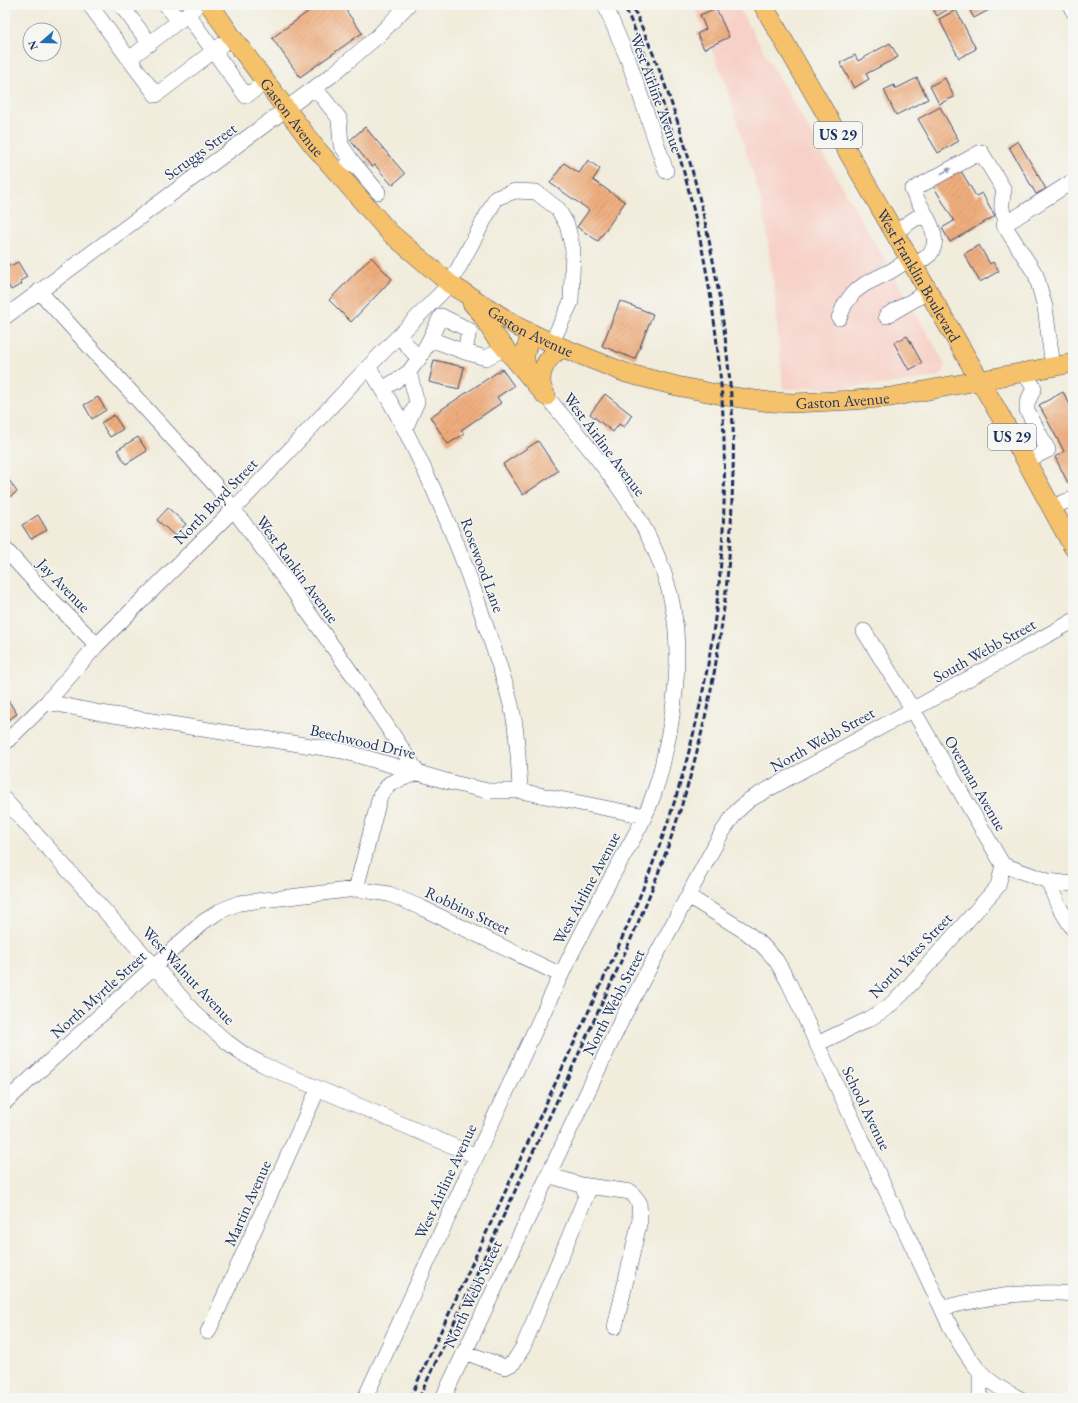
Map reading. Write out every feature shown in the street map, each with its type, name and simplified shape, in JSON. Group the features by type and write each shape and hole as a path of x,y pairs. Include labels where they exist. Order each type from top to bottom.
{"main road":[{"name":"Gaston Avenue","path":"210,5 286,110 337,174 389,232 457,288 496,314 557,346 626,373 677,386 727,396 770,402 794,403 891,397 1073,363"},
{"name":"West Franklin Boulevard","path":"763,5 1026,461 1073,547"},
{"path":"457,288 480,312 494,335 546,396"},
{"path":"529,376 524,361 525,352 531,333"},
{"path":"546,396 540,382 544,367 557,346"}],"street":[{"path":"90,5 156,95 232,37"},
{"path":"121,5 150,44"},
{"path":"166,5 188,13 213,52 246,96 266,82"},
{"name":"Scruggs Street","path":"5,317 315,88 379,35 408,5"},
{"name":"West Airline Avenue","path":"605,5 629,62 666,171"},
{"path":"1070,5 1073,11"},
{"path":"129,59 188,13"},
{"path":"315,88 339,118 341,145 352,161 378,192"},
{"path":"839,318 845,304 854,292 865,284 930,253 935,240 932,225 912,190 981,152 1004,190 1000,204 1004,217 1008,223"},
{"path":"337,174 352,161"},
{"path":"1052,367 1045,307 1036,275 1004,225 1073,181"},
{"name":"North Boyd Street","path":"5,743 47,702 97,646 233,510 368,367 427,307 457,288 496,198 515,191 536,192 558,210 568,225 573,250 570,302 557,346"},
{"path":"894,232 916,218 927,217"},
{"name":"West Rankin Avenue","path":"39,291 217,487 351,672 418,773"},
{"path":"886,316 928,291"},
{"path":"427,307 469,330"},
{"path":"465,352 469,330 480,312"},
{"path":"383,389 410,372 419,359 441,316"},
{"path":"399,336 419,359"},
{"path":"430,339 486,358 505,348"},
{"name":"Rosewood Lane","path":"368,367 383,389 405,429 445,513 465,564 503,677 514,717 519,754 520,791"},
{"path":"405,429 417,402 410,372"},
{"path":"1024,372 1034,388 1027,403 1027,410 1048,450 1026,461"},
{"name":"West Airline Avenue","path":"365,1398 476,1156 586,924 645,816 658,784 667,741 674,700 677,647 673,609 665,575 654,546 628,500 596,456 546,396"},
{"path":"1051,507 1073,499"},
{"name":"Jay Avenue","path":"5,549 45,593 97,646"},
{"name":"South Webb Street","path":"913,710 1073,621"},
{"name":"Overman Avenue","path":"864,631 913,710 1002,865"},
{"name":"Beechwood Drive","path":"47,702 101,713 343,751 453,783 488,790 520,791 645,816"},
{"name":"North Webb Street","path":"443,1398 622,1019 721,834 736,812 749,800 913,710"},
{"path":"356,889 380,796 390,783 418,773"},
{"name":"West Walnut Avenue","path":"5,800 197,1016 226,1042 245,1055 266,1066 476,1156"},
{"path":"1002,865 1048,880 1073,884"},
{"name":"North Yates Street","path":"816,1044 869,1019 887,1008 998,886 1002,865"},
{"path":"1048,880 1058,905 1073,929"},
{"name":"North Myrtle Street","path":"5,1102 155,967 177,944 203,922 220,911 239,903 356,889"},
{"name":"Robbins Street","path":"356,889 389,894 422,908 562,975"},
{"name":"School Avenue","path":"688,896 746,932 762,945 776,960 789,983 816,1044 943,1308 952,1330 978,1371"},
{"name":"Martin Avenue","path":"208,1332 318,1089"},
{"path":"548,1175 580,1185 631,1192 639,1202 640,1220 615,1327"},
{"path":"464,1352 505,1367 513,1363 523,1347 587,1194 580,1185"},
{"path":"943,1308 978,1299 1012,1294 1042,1292 1073,1294"},
{"path":"978,1371 980,1398"},
{"path":"978,1371 994,1385 1019,1398"}],"shaded area":[{"path":"693,5 737,5 945,364 945,369 940,376 878,385 839,388 783,389 774,290 765,220 759,193 725,82"}],"building":[{"path":"317,5 342,5 362,33 300,77 272,38"},
{"path":"931,5 952,5 953,6 937,16"},
{"path":"971,5 998,5 974,18 970,11 974,9"},
{"path":"716,8 729,37 704,49 697,34 706,29 700,15"},
{"path":"956,10 976,49 959,58 939,19"},
{"path":"890,43 898,57 866,74 869,79 854,88 840,63 855,55 858,61"},
{"path":"917,78 928,99 896,115 884,90 894,85 895,89"},
{"path":"945,78 954,97 939,104 930,86"},
{"path":"940,107 959,141 938,153 918,119"},
{"path":"365,127 405,174 392,185 375,165 372,167 350,140"},
{"path":"1018,141 1046,189 1036,194 1009,147"},
{"path":"588,160 600,169 593,180 625,202 598,241 577,227 589,210 550,183 564,163 579,173"},
{"path":"958,166 976,196 982,193 995,216 950,242 942,228 954,221 931,182"},
{"path":"979,245 990,264 993,262 999,271 980,282 964,254"},
{"path":"371,257 392,279 351,322 329,300"},
{"path":"8,262 10,266 18,262 27,277 20,281 22,284 11,290 5,280 5,264"},
{"path":"620,301 653,314 635,359 602,346"},
{"path":"907,336 922,363 909,370 894,343"},
{"path":"434,360 464,367 459,389 429,382"},
{"path":"502,369 514,386 497,397 501,403 461,430 464,434 448,444 430,417"},
{"path":"1063,392 1073,410 1073,480 1068,483 1055,457 1064,451 1039,405"},
{"path":"605,394 632,415 624,427 619,424 613,432 590,414"},
{"path":"98,397 106,410 92,419 84,405"},
{"path":"114,415 123,429 110,437 101,423"},
{"path":"138,437 147,451 126,464 117,450"},
{"path":"538,441 558,471 523,495 503,464"},
{"path":"7,477 17,492 5,500 5,479"},
{"path":"168,508 186,524 175,536 157,520"},
{"path":"38,515 47,530 31,539 22,525"},
{"path":"8,700 17,714 5,722 5,702"}],"waterway":[{"path":"5,11 6,5"}],"railway":[{"path":"410,1398 615,954 646,881 665,831 681,781 709,661 721,566 724,470 720,375 708,280 688,186 660,94 624,5"},
{"path":"419,1398 611,984 652,890 675,826 687,786 708,706 716,665 727,583 733,481 733,426 729,372 714,264 689,158 654,55 632,5"}]}
